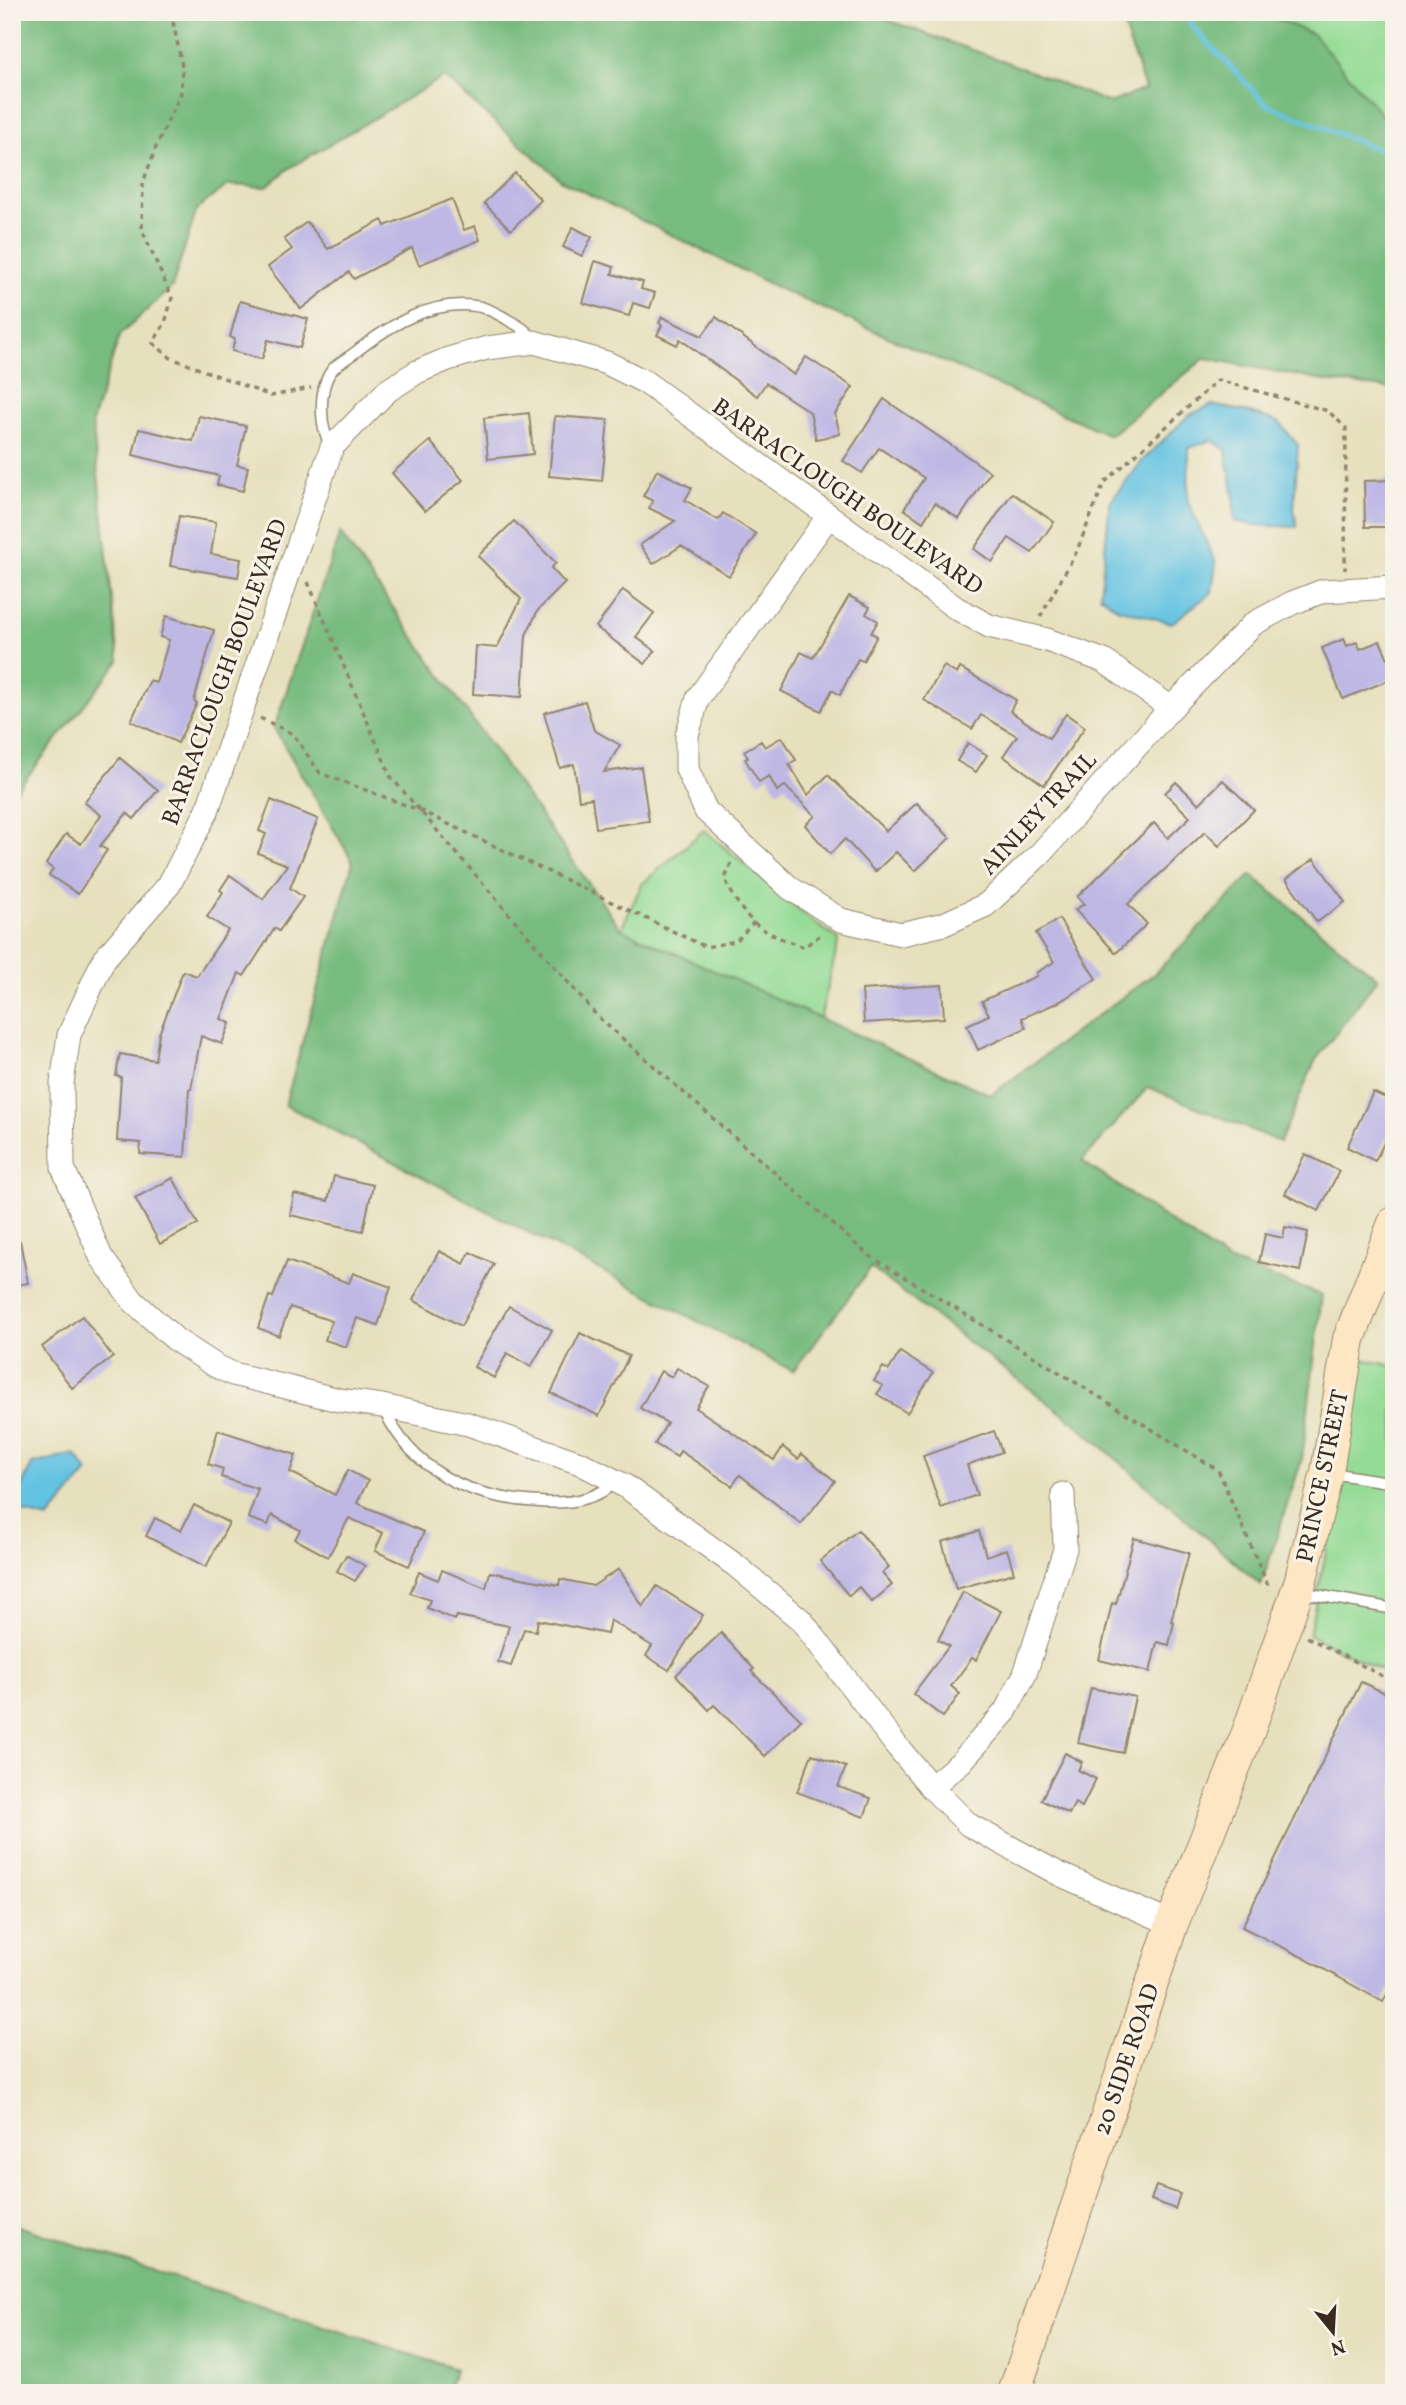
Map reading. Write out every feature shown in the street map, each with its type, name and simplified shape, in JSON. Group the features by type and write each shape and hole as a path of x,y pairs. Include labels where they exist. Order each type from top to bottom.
{"street":[{"name":"BARRACLOUGH BOULEVARD","path":"1171,708 1104,662 1047,640 989,626 956,608 645,383 607,363 534,342 487,348 448,359 417,372 387,391 331,447 206,811 169,885 104,959 69,1035 62,1083 63,1168 101,1257 133,1301 176,1340 233,1374 339,1400 468,1424 580,1464 615,1481 734,1565 801,1620 895,1745 969,1825 1059,1874 1172,1924"},
{"name":"AINLEY TRAIL","path":"828,517 698,698 687,735 687,769 706,811 790,888 838,919 901,934 944,924 986,905 1039,855 1171,708 1253,624 1292,603 1323,591 1394,587"},
{"name":"PRINCE STREET","path":"1249,1730 1297,1591 1327,1472 1349,1339 1394,1223"},
{"path":"931,1787 961,1762 1005,1712 1025,1674 1065,1549 1063,1494"},
{"name":"20 SIDE ROAD","path":"1014,2393 1172,1924 1249,1730"}],"lane":[{"name":"BARRACLOUGH BOULEVARD","path":"323,386 332,370 369,341 392,326 425,311 481,307 520,326 534,342"},
{"path":"323,386 324,436 331,447"},
{"path":"382,1406 397,1437 417,1457 446,1478 471,1489 509,1500 556,1503 588,1498 605,1491 615,1481"},
{"path":"1327,1472 1394,1483"},
{"path":"1297,1591 1394,1609"}],"path":[{"path":"171,12 182,66 181,93 143,183 142,230 172,298 165,323 153,343 170,358 271,396 323,386"},
{"path":"1029,635 1076,553 1104,483 1218,380 1328,411 1346,428 1345,589"},
{"path":"296,554 391,777 598,1017 866,1254 1218,1469 1285,1626 1394,1682"},
{"path":"242,710 293,734 320,773 419,810 706,947 736,941 754,922"},
{"path":"740,842 725,879 738,908 767,934 804,947 838,919"}],"green space":[{"path":"12,12 865,12 1009,63 1110,103 1145,89 1123,24 1106,12 1259,12 1313,34 1394,129 1394,389 1325,381 1205,358 1110,435 784,291 562,181 444,77 288,169 267,187 228,185 197,209 172,287 120,335 92,422 119,661 12,796"},
{"path":"1178,12 1394,12 1394,159"},
{"path":"340,533 621,929 991,1095 1155,973 1251,875 1378,978 1315,1061 1280,1142 1148,1087 1082,1161 1228,1261 1322,1295 1302,1459 1261,1585 1075,1423 871,1268 793,1371 285,1105 353,862 274,728"},
{"path":"704,830 811,920 839,940 820,1019 621,929 642,884"},
{"path":"1358,1358 1394,1366 1394,1677 1309,1635 1343,1468"},
{"path":"12,2224 455,2369 447,2393 12,2393"}],"water":[{"path":"1212,405 1279,422 1298,445 1294,509 1297,527 1234,521 1234,497 1226,450 1212,440 1189,448 1188,502 1216,563 1212,592 1172,623 1117,608 1100,595 1110,502 1143,460 1189,415"},
{"path":"75,1454 88,1472 48,1519 12,1509 12,1498 16,1499 32,1464"}],"building":[{"path":"515,173 541,200 511,230 484,203"},
{"path":"452,199 464,230 475,226 480,240 419,265 412,248 354,279 349,272 301,309 268,267 292,249 284,239 307,222 328,249 382,220 385,226"},
{"path":"573,227 592,237 582,256 563,247"},
{"path":"595,261 614,267 612,274 643,282 641,289 655,293 650,308 633,303 629,316 583,303"},
{"path":"240,301 308,319 300,348 268,340 262,359 232,351 235,339 230,337"},
{"path":"662,317 702,336 716,317 794,375 806,357 853,387 835,414 840,434 816,439 810,412 766,383 757,396 680,339 677,345 657,335 662,325 659,323"},
{"path":"884,399 990,472 959,519 935,503 923,522 904,509 924,478 879,448 862,473 843,461"},
{"path":"529,413 533,454 488,459 484,418"},
{"path":"199,416 246,426 237,465 248,467 243,491 217,485 219,476 133,455 139,429 193,441"},
{"path":"555,416 608,420 602,481 549,476"},
{"path":"430,441 463,480 425,511 392,473"},
{"path":"657,470 692,488 685,500 718,520 723,513 756,534 729,576 681,546 653,564 640,545 675,521 649,508 653,501 643,496"},
{"path":"1394,480 1394,527 1365,527 1364,481"},
{"path":"1012,493 1054,522 1032,553 1009,538 992,562 974,549"},
{"path":"179,516 216,522 211,554 241,559 238,577 170,566"},
{"path":"514,521 556,563 551,568 565,583 538,610 526,635 522,697 473,694 476,646 497,648 521,599 478,556"},
{"path":"623,590 654,613 636,637 655,651 645,664 596,627"},
{"path":"849,596 870,607 866,614 878,621 871,633 877,636 863,661 858,659 840,695 832,690 821,711 781,691 801,652 813,658"},
{"path":"166,616 214,630 194,701 197,703 178,743 131,721 150,680 156,683 169,640 160,637"},
{"path":"1344,639 1347,646 1357,642 1360,649 1380,641 1394,672 1394,678 1343,699 1322,648"},
{"path":"944,666 957,674 960,668 1016,700 1010,711 1049,738 1066,714 1085,727 1044,785 1003,756 1017,736 981,715 972,729 924,700"},
{"path":"585,701 594,730 620,745 604,772 641,767 649,821 596,828 592,798 579,800 574,764 560,768 544,713"},
{"path":"782,737 796,760 789,764 808,795 828,775 886,831 917,803 950,838 915,871 896,852 875,872 845,839 830,854 805,825 815,816 785,786 777,791 769,776 759,782 745,759 748,758 744,751 761,741 765,747"},
{"path":"968,743 987,755 976,772 957,761"},
{"path":"120,758 158,790 134,819 127,813 100,846 107,850 78,894 49,875 53,869 46,864 66,834 81,844 101,815 84,802"},
{"path":"1223,780 1254,810 1219,846 1205,832 1128,904 1147,924 1116,953 1075,910 1084,904 1077,897 1154,823 1168,838 1190,817 1165,793 1176,782 1199,804"},
{"path":"271,800 318,819 290,888 303,897 279,931 275,928 244,976 239,973 221,1019 230,1023 222,1044 201,1036 189,1089 185,1157 140,1154 141,1143 117,1141 121,1077 116,1076 120,1054 155,1060 159,1034 183,971 197,976 228,930 207,917 230,875 263,899 287,865 258,853 266,834 259,831"},
{"path":"1314,859 1345,902 1317,922 1286,879"},
{"path":"1059,919 1096,979 1059,1002 1022,1018 1026,1028 978,1050 967,1025 989,1015 982,1001 1037,976 1036,973 1054,962 1036,933"},
{"path":"942,985 944,1018 864,1023 862,990"},
{"path":"1373,1092 1394,1102 1394,1123 1375,1161 1347,1147"},
{"path":"1305,1154 1339,1171 1319,1211 1285,1194"},
{"path":"334,1176 373,1185 363,1231 290,1215 294,1194 328,1201"},
{"path":"173,1178 198,1224 160,1244 135,1198"},
{"path":"1285,1227 1308,1232 1300,1271 1259,1262 1265,1234 1283,1238"},
{"path":"20,1241 28,1283 12,1286 12,1242"},
{"path":"439,1251 464,1264 470,1252 494,1264 461,1326 413,1300"},
{"path":"287,1261 349,1283 353,1273 391,1287 378,1325 357,1318 346,1347 325,1340 332,1321 290,1307 279,1336 258,1328 269,1296 273,1297"},
{"path":"509,1306 552,1330 531,1367 507,1353 494,1378 474,1367"},
{"path":"82,1316 113,1357 72,1388 42,1347"},
{"path":"580,1333 629,1356 599,1416 551,1393"},
{"path":"900,1352 933,1373 907,1413 877,1394 883,1386 874,1381 883,1367 889,1370"},
{"path":"677,1368 709,1386 696,1408 774,1460 783,1447 798,1459 802,1454 835,1481 801,1524 740,1475 732,1486 680,1451 677,1457 655,1444 667,1423 640,1408 661,1371 672,1377"},
{"path":"218,1430 296,1455 290,1472 335,1495 348,1470 368,1481 357,1503 424,1532 409,1566 375,1551 383,1533 349,1518 328,1557 295,1539 300,1530 272,1515 268,1525 248,1518 258,1489 221,1477 223,1469 208,1464"},
{"path":"994,1431 1002,1452 967,1465 977,1495 941,1508 923,1456"},
{"path":"194,1505 229,1523 206,1567 146,1536 155,1518 181,1531"},
{"path":"858,1530 889,1567 882,1573 892,1585 872,1602 859,1587 849,1596 820,1561"},
{"path":"979,1531 986,1556 1007,1549 1014,1573 956,1589 942,1542"},
{"path":"1134,1538 1189,1553 1171,1621 1174,1622 1169,1645 1157,1642 1150,1672 1099,1660 1112,1603 1116,1604"},
{"path":"346,1555 365,1566 355,1581 337,1571"},
{"path":"619,1569 643,1607 657,1586 703,1615 669,1670 646,1656 652,1646 610,1620 607,1634 538,1620 536,1631 524,1629 511,1666 498,1662 509,1626 457,1616 455,1620 427,1608 430,1600 410,1593 419,1572 438,1580 442,1570 486,1588 490,1572 559,1585 560,1579 593,1586"},
{"path":"963,1592 1001,1611 976,1660 972,1658 951,1686 960,1694 943,1717 913,1694 949,1646 938,1640"},
{"path":"721,1633 754,1669 751,1671 801,1720 765,1756 714,1705 709,1710 676,1675"},
{"path":"1361,1682 1394,1697 1394,1981 1383,2002 1242,1927"},
{"path":"1091,1688 1135,1697 1123,1753 1078,1743"},
{"path":"1065,1753 1082,1762 1078,1770 1096,1779 1082,1807 1075,1803 1069,1814 1041,1800"},
{"path":"812,1754 846,1767 838,1787 871,1798 864,1817 797,1792"},
{"path":"1156,2186 1180,2194 1175,2209 1151,2200"}],"waterway":[{"path":"1182,12 1266,104 1394,156"}]}
